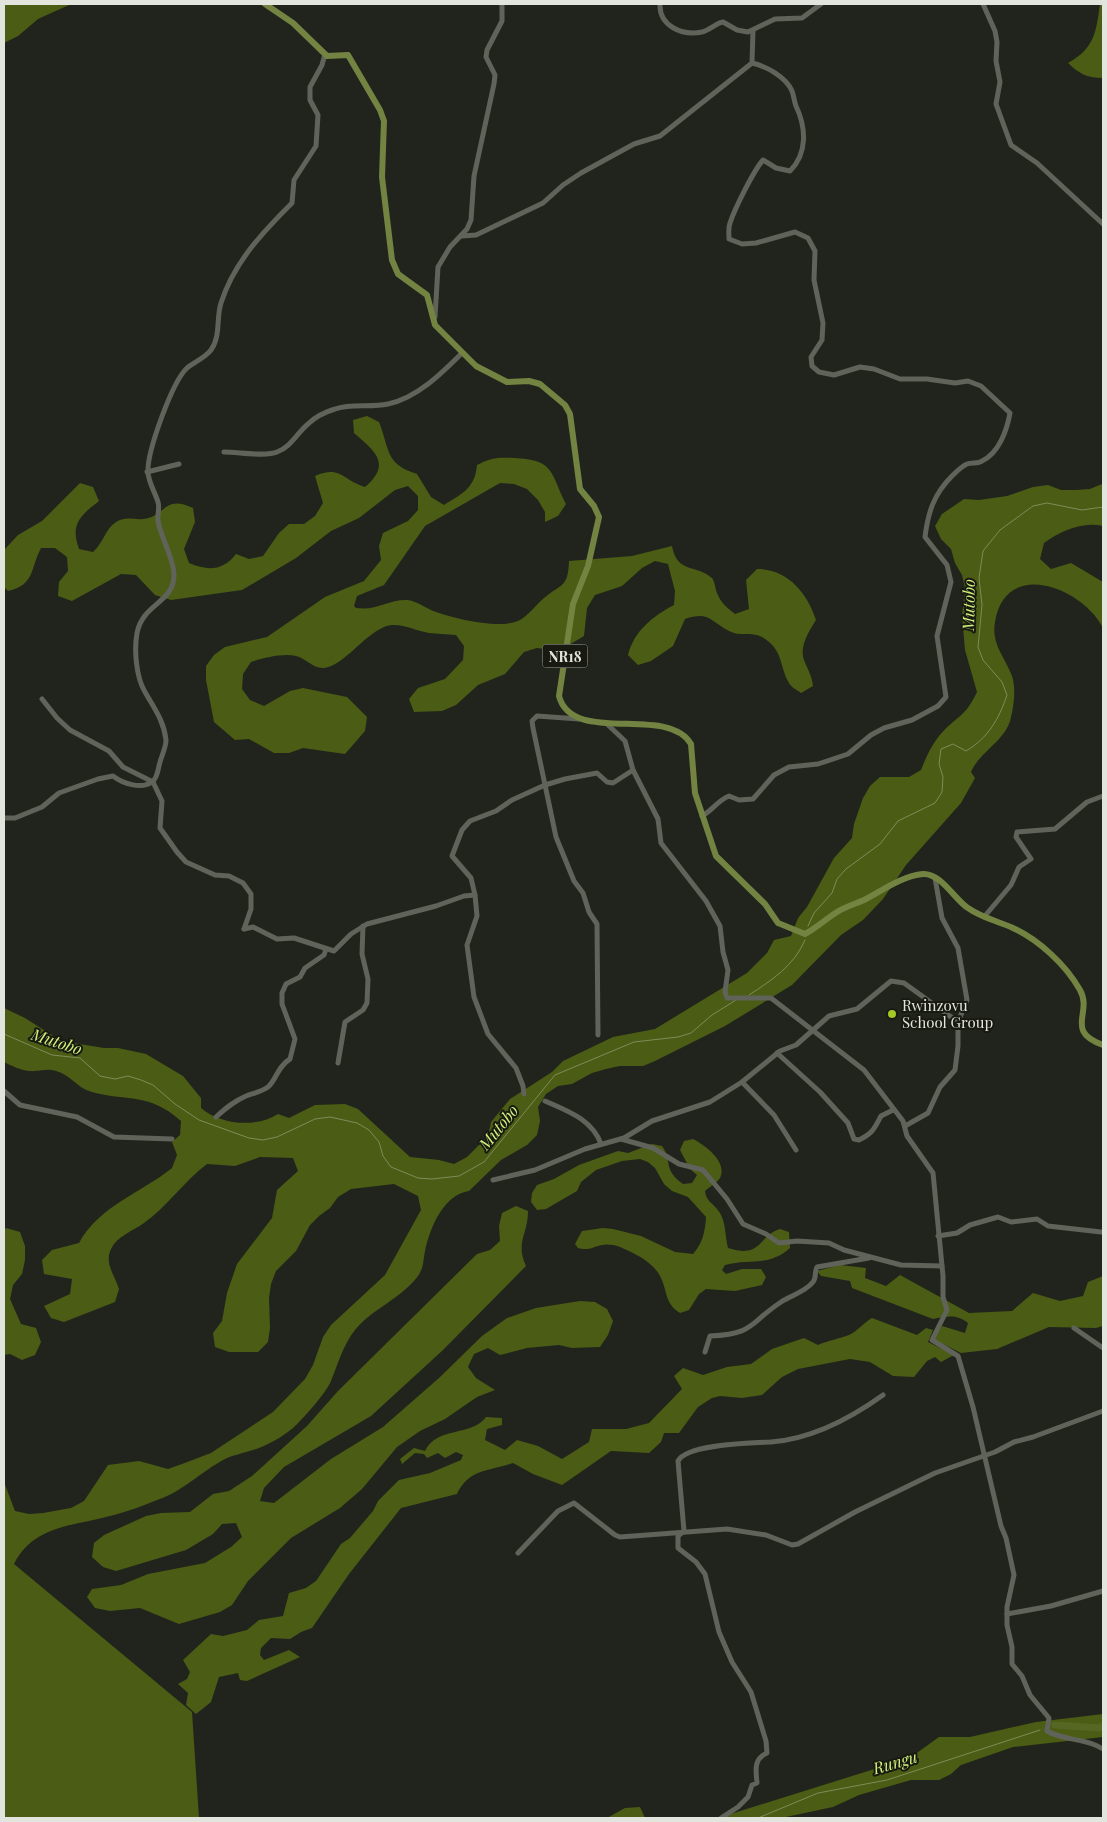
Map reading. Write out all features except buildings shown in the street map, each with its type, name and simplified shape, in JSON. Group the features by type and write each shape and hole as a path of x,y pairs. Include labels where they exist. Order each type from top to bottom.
{"main road":[{"path":"264,4 293,23 325,54"},
{"name":"NR18","path":"325,54 330,57 343,54 351,58 380,110 384,129 382,177 392,260 398,274 426,295 435,325 476,366 496,378 514,383 529,380 540,384 565,405 570,414 580,489 598,511 599,517 588,566 573,604 559,696 565,707 582,719"},
{"path":"582,719 664,728 687,738 691,744 695,793 718,859 765,904 778,923 805,934 837,912 889,886 918,875 929,875 935,878 967,908 1024,933 1058,962 1083,998 1081,1023 1084,1034 1091,1040 1103,1045"}],"street":[{"path":"435,325 438,267 450,247 462,236 471,220 474,176 494,84 493,69 486,57 487,50 502,21 502,4"},
{"path":"660,4 663,19 678,31 702,32 723,22 737,30 753,30 775,19 802,18 821,4"},
{"path":"983,4 995,31 997,42 996,61 1000,82 996,104 1011,145 1037,163 1103,224"},
{"path":"462,236 476,236 543,203 563,185 581,173 634,144 660,136 752,63 753,30"},
{"path":"4,818 15,818 42,807 59,793 98,778 113,776 120,781 142,786 152,782 157,775 166,742 159,715 144,690 137,662 138,633 142,618 150,607 163,602 174,576 158,519 159,505 147,472 153,445 166,406 179,379 187,368 210,352 217,338 221,302 249,247 292,202 294,180 316,146 318,116 310,100 310,87 325,54"},
{"path":"702,816 710,812 718,800 729,796 739,800 753,799 774,775 789,767 818,764 848,754 871,735 884,728 912,720 938,706 946,697 937,636 950,582 947,565 926,537 930,508 936,494 956,472 967,464 981,462 992,453 1008,428 1010,413 981,386 968,381 955,384 927,379 900,379 874,369 860,367 834,375 819,372 812,366 811,357 822,340 823,323 814,280 815,251 808,238 795,232 756,243 742,244 729,240 729,225 749,185 754,170 764,160 776,168 790,171 799,162 802,146 802,117 795,104 792,90 772,71 752,63"},
{"path":"224,452 266,455 278,452 295,439 307,424 334,409 354,405 389,404 415,393 438,377 462,353"},
{"path":"147,472 179,464"},
{"path":"42,700 56,718 70,730 109,751 124,767 152,782 162,801 163,815 160,828 176,852 186,862 215,875 230,876 243,882 251,894 251,909 244,930 253,927 277,939 294,938 326,949 336,950 351,934 363,926 392,916 436,906 464,896 475,895"},
{"path":"582,719 537,716 532,721 535,744 556,837 565,862 574,881 583,893 589,912 597,924 598,1035"},
{"path":"606,723 623,738 634,770 658,819 661,843 707,903 720,926 723,952 728,970 725,992 727,998 767,997 864,1070 905,1126 907,1136 933,1173 943,1297 946,1310 932,1340 958,1356 974,1407 984,1456 1014,1575 1007,1614 1012,1664 1022,1676 1030,1695 1049,1718 1047,1731 1068,1739 1089,1742 1103,1749"},
{"path":"524,1094 516,1068 488,1034 474,997 467,945 476,923 475,895 471,878 452,856 453,850 464,827 470,821 496,812 512,800 545,785 597,773 607,782 613,783 634,770"},
{"path":"984,917 1010,885 1019,868 1031,859 1016,837 1017,832 1020,830 1055,830 1087,802 1103,796"},
{"path":"905,1126 928,1113 940,1087 955,1070 958,1022 967,1000 958,948 942,918 935,878"},
{"path":"338,1063 345,1022 363,1010 367,1003 368,979 362,954 363,926"},
{"path":"216,1117 228,1106 245,1096 258,1093 270,1085 281,1065 290,1059 294,1039 282,1004 282,993 286,984 300,976 305,968 324,955 326,949"},
{"path":"493,1180 535,1170 601,1144 621,1139 652,1121 710,1102 742,1082 777,1053 796,1045 811,1030 834,1014 857,1009 887,983 896,980 904,983 958,1022"},
{"path":"777,1053 820,1092 848,1123 854,1140 859,1140 873,1131 878,1126 881,1116 893,1110"},
{"path":"742,1082 774,1115 796,1150"},
{"path":"4,1091 20,1105 77,1117 114,1136 172,1139"},
{"path":"545,1101 579,1117 596,1133 601,1144"},
{"path":"621,1139 653,1148 679,1164 703,1170 726,1198 743,1224 766,1234 779,1243 797,1241 829,1243 844,1250 901,1265 942,1266"},
{"path":"938,1236 957,1233 970,1225 998,1217 1011,1222 1037,1219 1048,1226 1100,1232"},
{"path":"705,1352 710,1336 729,1335 751,1328 778,1304 806,1289 815,1279 817,1267 872,1258"},
{"path":"1074,1328 1103,1348"},
{"path":"684,1531 678,1461 682,1456 717,1445 782,1441 825,1429 846,1419 883,1394"},
{"path":"518,1553 555,1514 574,1503 620,1537 684,1531 745,1530 766,1534 792,1545 798,1544 855,1512 915,1482 984,1456 1014,1442 1033,1437 1103,1411"},
{"path":"684,1531 678,1536 678,1548 696,1562 704,1574 719,1632 732,1662 751,1692 766,1741 767,1753 759,1758 756,1764 757,1783 749,1788 748,1797 738,1807 721,1818"},
{"path":"1007,1614 1052,1606 1103,1591"}],"green space":[{"path":"4,4 69,5 38,19 18,36 4,43"},
{"path":"1100,4 1103,4 1103,78 1084,75 1068,63 1084,51 1093,38"},
{"path":"367,416 379,422 387,448 394,461 399,466 417,474 431,497 444,505 471,485 477,465 490,459 504,458 527,459 544,465 553,476 566,504 558,516 545,522 545,512 538,500 527,489 514,484 500,483 425,526 384,585 357,596 354,606 356,608 370,608 395,601 408,600 436,612 465,620 489,624 510,623 525,617 544,598 563,584 567,576 569,561 632,556 672,546 674,555 683,565 712,578 720,600 735,614 749,609 746,580 757,569 778,573 794,584 807,600 816,620 810,629 803,650 804,660 813,686 801,693 791,686 778,653 762,637 754,634 733,633 709,618 699,616 685,619 673,646 651,661 638,665 628,655 635,639 645,625 674,605 675,591 668,564 655,561 642,568 622,586 595,595 587,608 584,636 559,651 537,648 524,652 505,674 478,685 456,705 442,711 414,712 409,699 418,688 445,679 463,660 464,646 456,635 429,633 390,625 376,631 346,657 324,668 316,667 300,657 291,655 273,656 251,662 243,674 242,689 250,700 264,706 290,691 303,688 347,697 367,717 365,731 345,754 303,748 289,753 274,753 249,739 235,740 214,722 206,680 206,666 214,655 225,647 267,637 325,597 364,581 381,560 379,546 383,533 408,521 418,510 418,496 408,486 395,490 359,518 331,531 296,558 242,590 171,600 155,595 136,575 121,574 72,601 58,596 59,582 68,571 67,557 55,548 41,548 31,575 23,585 8,591 4,587 4,550 18,535 42,521 80,483 93,487 99,501 78,521 76,540 79,549 93,552 109,528 120,520 151,517 170,505 183,504 193,508 195,522 184,549 189,563 215,568 226,564 236,554 249,559 263,556 279,533 289,524 304,524 315,516 323,503 315,476 331,472 336,473 365,487 373,479 378,471 378,458 354,433 353,420"},
{"path":"1103,482 1103,526 1080,526 1057,535 1044,543 1040,559 1051,569 1071,563 1103,582 1103,628 1093,613 1079,601 1062,591 1045,586 1028,585 1013,590 1002,602 994,630 999,650 1013,681 1014,702 1009,725 975,765 971,772 975,778 961,803 906,865 883,899 863,920 841,935 792,985 725,1026 643,1066 620,1066 592,1073 572,1084 558,1086 546,1094 538,1107 540,1121 537,1135 527,1145 501,1160 469,1191 452,1199 445,1206 430,1232 418,1276 404,1291 370,1316 355,1330 344,1348 328,1386 308,1412 289,1431 264,1446 225,1459 167,1496 100,1519 57,1529 44,1534 22,1551 14,1564 192,1712 199,1818 4,1818 4,1482 15,1511 29,1514 43,1513 71,1508 84,1501 108,1465 139,1461 168,1469 211,1453 273,1412 305,1379 313,1365 323,1337 331,1325 385,1275 421,1210 418,1196 394,1184 351,1189 338,1197 330,1208 310,1225 296,1251 276,1271 271,1284 269,1298 270,1328 268,1342 258,1352 229,1352 215,1347 213,1333 222,1321 227,1293 237,1264 272,1218 277,1190 298,1171 293,1158 260,1157 235,1166 207,1164 153,1216 121,1237 114,1244 109,1254 109,1264 119,1289 115,1302 64,1322 51,1318 44,1306 70,1294 72,1279 44,1274 42,1260 52,1250 79,1243 87,1230 109,1210 172,1168 177,1155 172,1142 180,1135 181,1121 159,1106 148,1102 92,1092 53,1070 32,1071 16,1068 4,1062 4,1008 25,1018 61,1041 104,1048 118,1048 146,1054 183,1076 201,1098 201,1108 218,1118 239,1123 249,1123 278,1114 289,1118 315,1105 345,1104 358,1109 410,1157 439,1160 454,1164 467,1157 488,1136 491,1122 510,1099 552,1072 563,1061 613,1037 655,1029 747,973 767,953 774,940 791,936 798,918 807,907 834,858 852,838 854,824 863,798 870,786 880,777 909,777 921,770 936,740 960,717 973,701 977,692 965,650 962,616 965,588 962,575 955,563 951,549 941,539 935,526 942,514 964,499 979,500 1007,496 1033,487 1048,485 1061,490 1090,489"},
{"path":"693,1139 709,1150 721,1166 720,1178 705,1191 707,1198 722,1217 728,1248 739,1251 754,1249 767,1236 780,1229 789,1232 790,1248 782,1254 767,1260 725,1265 722,1270 726,1274 742,1269 761,1269 766,1277 762,1285 735,1291 706,1289 699,1294 689,1310 680,1313 671,1305 657,1271 643,1258 613,1245 606,1244 583,1249 578,1248 575,1244 582,1231 603,1228 641,1236 675,1252 693,1254 703,1237 706,1217 688,1197 672,1191 664,1184 655,1168 648,1162 640,1159 622,1161 596,1170 581,1182 577,1191 546,1209 537,1210 531,1202 532,1193 537,1185 554,1179 579,1165 618,1151 628,1153 652,1144 662,1146 672,1174 677,1179 683,1184 692,1183 697,1175 690,1169 680,1150 684,1141"},
{"path":"516,1206 528,1211 522,1244 523,1258 526,1266 443,1350 371,1416 284,1467 264,1488 260,1501 274,1503 331,1459 383,1427 439,1378 482,1336 507,1318 536,1308 580,1301 595,1302 607,1309 613,1321 608,1335 600,1347 572,1348 559,1345 527,1348 500,1355 488,1348 474,1354 468,1367 476,1378 495,1390 477,1397 445,1419 420,1431 397,1447 362,1489 340,1508 291,1538 248,1581 232,1605 220,1612 179,1624 140,1608 110,1611 95,1608 87,1597 92,1589 121,1585 148,1574 205,1563 231,1547 242,1537 236,1523 222,1524 213,1534 186,1550 116,1571 103,1567 92,1557 94,1543 104,1535 146,1516 161,1513 190,1512 213,1494 229,1491 252,1476 307,1426 338,1391 477,1254 490,1250 500,1241 499,1226 502,1213"},
{"path":"6,1228 20,1232 25,1246 22,1274 13,1285 10,1299 21,1324 36,1328 41,1342 35,1355 22,1360 10,1354 4,1355 4,1230"},
{"path":"840,1265 866,1268 865,1278 886,1286 900,1275 969,1313 1012,1311 1033,1293 1060,1301 1083,1296 1088,1282 1103,1276 1103,1326 1096,1328 1049,1327 997,1349 961,1353 933,1339 942,1326 965,1333 968,1323 964,1320 952,1316 933,1319 852,1288 850,1281 821,1276 817,1271"},
{"path":"872,1318 917,1335 926,1328 933,1330 928,1342 954,1355 941,1362 935,1357 927,1361 914,1377 893,1376 870,1362 850,1359 798,1369 782,1377 762,1395 742,1398 720,1396 712,1398 698,1407 679,1433 664,1433 661,1442 649,1453 611,1451 562,1485 533,1474 513,1463 473,1475 457,1494 401,1508 349,1574 312,1628 290,1639 271,1638 261,1648 260,1655 264,1660 289,1650 300,1657 247,1681 240,1680 238,1673 219,1677 211,1702 196,1714 186,1705 188,1693 178,1684 187,1679 190,1672 183,1660 211,1634 223,1636 247,1630 259,1620 283,1616 289,1593 306,1588 316,1581 341,1544 350,1538 373,1511 378,1501 399,1480 430,1473 461,1460 463,1455 456,1452 445,1458 438,1453 427,1458 424,1454 415,1453 402,1464 400,1459 414,1448 425,1451 430,1443 437,1438 472,1427 486,1417 502,1418 502,1425 487,1429 485,1440 505,1450 517,1440 538,1446 562,1459 589,1442 592,1429 626,1429 649,1423 682,1389 674,1376 683,1368 703,1375 727,1367 751,1364 772,1349 804,1338 818,1345 849,1335"},
{"path":"1103,1714 1103,1737 1013,1747 961,1765 951,1774 939,1780 911,1780 859,1795 833,1807 781,1818 718,1818 900,1761 914,1755 939,1737 970,1737 1036,1722"},
{"path":"640,1807 645,1818 607,1818 625,1808"}],"waterway":[{"name":"Mutobo","path":"808,926 814,913 832,893 837,879 846,869 880,844 898,821 935,803 942,792 943,777 939,764 941,749 953,744 966,751 974,746 987,734 1000,712 1007,695 1002,682 983,660 978,647 982,605 979,578 983,551 1000,530 1033,506 1047,503 1082,510 1103,507"},
{"name":"Mutobo","path":"749,995 782,972 795,957 805,940"},
{"name":"Mutobo","path":"4,1034 52,1055 80,1058 100,1076 115,1079 128,1076 153,1085 175,1104 199,1120 249,1138 263,1140 277,1137 315,1119 330,1117 357,1123 369,1130 379,1142 383,1156 391,1167 418,1178 432,1179 459,1176 484,1162 555,1075 634,1042 678,1037 691,1033 712,1015 736,1000"},
{"name":"Rungu","path":"1055,1725 1099,1728 1103,1726"},
{"name":"Rungu","path":"758,1818 818,1793 887,1780 1040,1730"}],"place":[{"name":"Rwinzovu School Group","path":"892,1014"}]}
